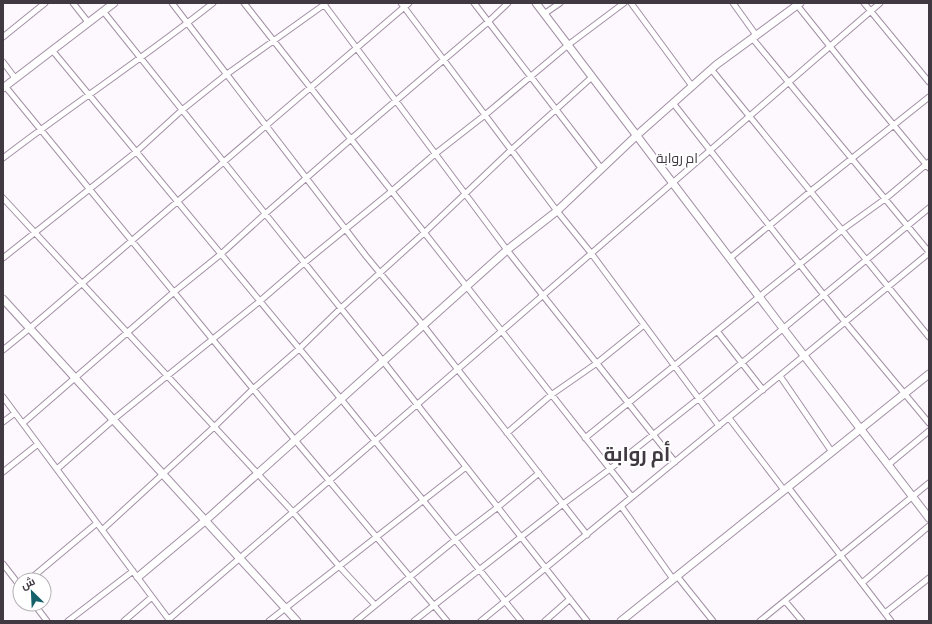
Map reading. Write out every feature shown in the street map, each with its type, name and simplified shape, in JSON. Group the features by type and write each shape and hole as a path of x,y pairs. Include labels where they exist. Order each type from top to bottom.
{"street":[{"path":"3,37 45,3"},
{"path":"73,3 88,22"},
{"path":"114,3 4,87 329,481 447,621"},
{"path":"172,3 380,274 423,325 587,534"},
{"path":"3,158 188,24 213,3"},
{"path":"244,3 632,497"},
{"path":"3,350 178,202 356,48 403,5 409,3"},
{"path":"474,3 601,168"},
{"path":"22,423 174,292 221,254 351,139 444,61 508,3"},
{"path":"536,3 929,518"},
{"path":"544,14 560,3"},
{"path":"631,3 692,86"},
{"path":"481,621 929,252 788,82 754,37 733,3"},
{"path":"864,3 929,82"},
{"path":"3,397 170,620 880,3"},
{"path":"3,258 136,152 182,110 227,74 324,4 507,250 675,462"},
{"path":"57,469 167,376 213,340 345,229 392,192 435,154 485,115 568,45 622,4"},
{"path":"68,621 135,574 206,520 466,286 507,250 557,210 601,168 711,69 799,4 830,46 928,165 842,230 759,296 585,438"},
{"path":"403,5 511,150 591,253 719,426"},
{"path":"103,11 341,308 587,621"},
{"path":"52,50 341,399 521,621"},
{"path":"3,62 15,78"},
{"path":"711,69 929,337"},
{"path":"102,530 253,389 299,349 341,308 380,274 555,109 592,77"},
{"path":"730,258 929,97"},
{"path":"673,103 845,322 929,423"},
{"path":"3,198 293,512 339,566 375,605"},
{"path":"414,621 698,399 929,208"},
{"path":"3,299 298,621"},
{"path":"507,433 551,395 597,363 644,325"},
{"path":"717,331 763,390"},
{"path":"621,621 929,374"},
{"path":"780,376 832,452"},
{"path":"3,422 15,413"},
{"path":"729,418 840,555 891,621"},
{"path":"888,465 929,431"},
{"path":"3,472 38,444"},
{"path":"269,621 466,467"},
{"path":"356,621 539,473"},
{"path":"760,621 929,483"},
{"path":"621,506 675,577 713,621"},
{"path":"39,572 97,524"},
{"path":"862,583 929,526"},
{"path":"3,564 12,576"},
{"path":"885,613 929,578"},
{"path":"124,621 152,597"},
{"path":"545,621 570,599"},
{"path":"785,601 802,621"},
{"path":"40,612 47,621"}],"district":[{"name":"ام روابة","path":"677,158"},
{"name":"أم روابة","path":"637,454"}]}
